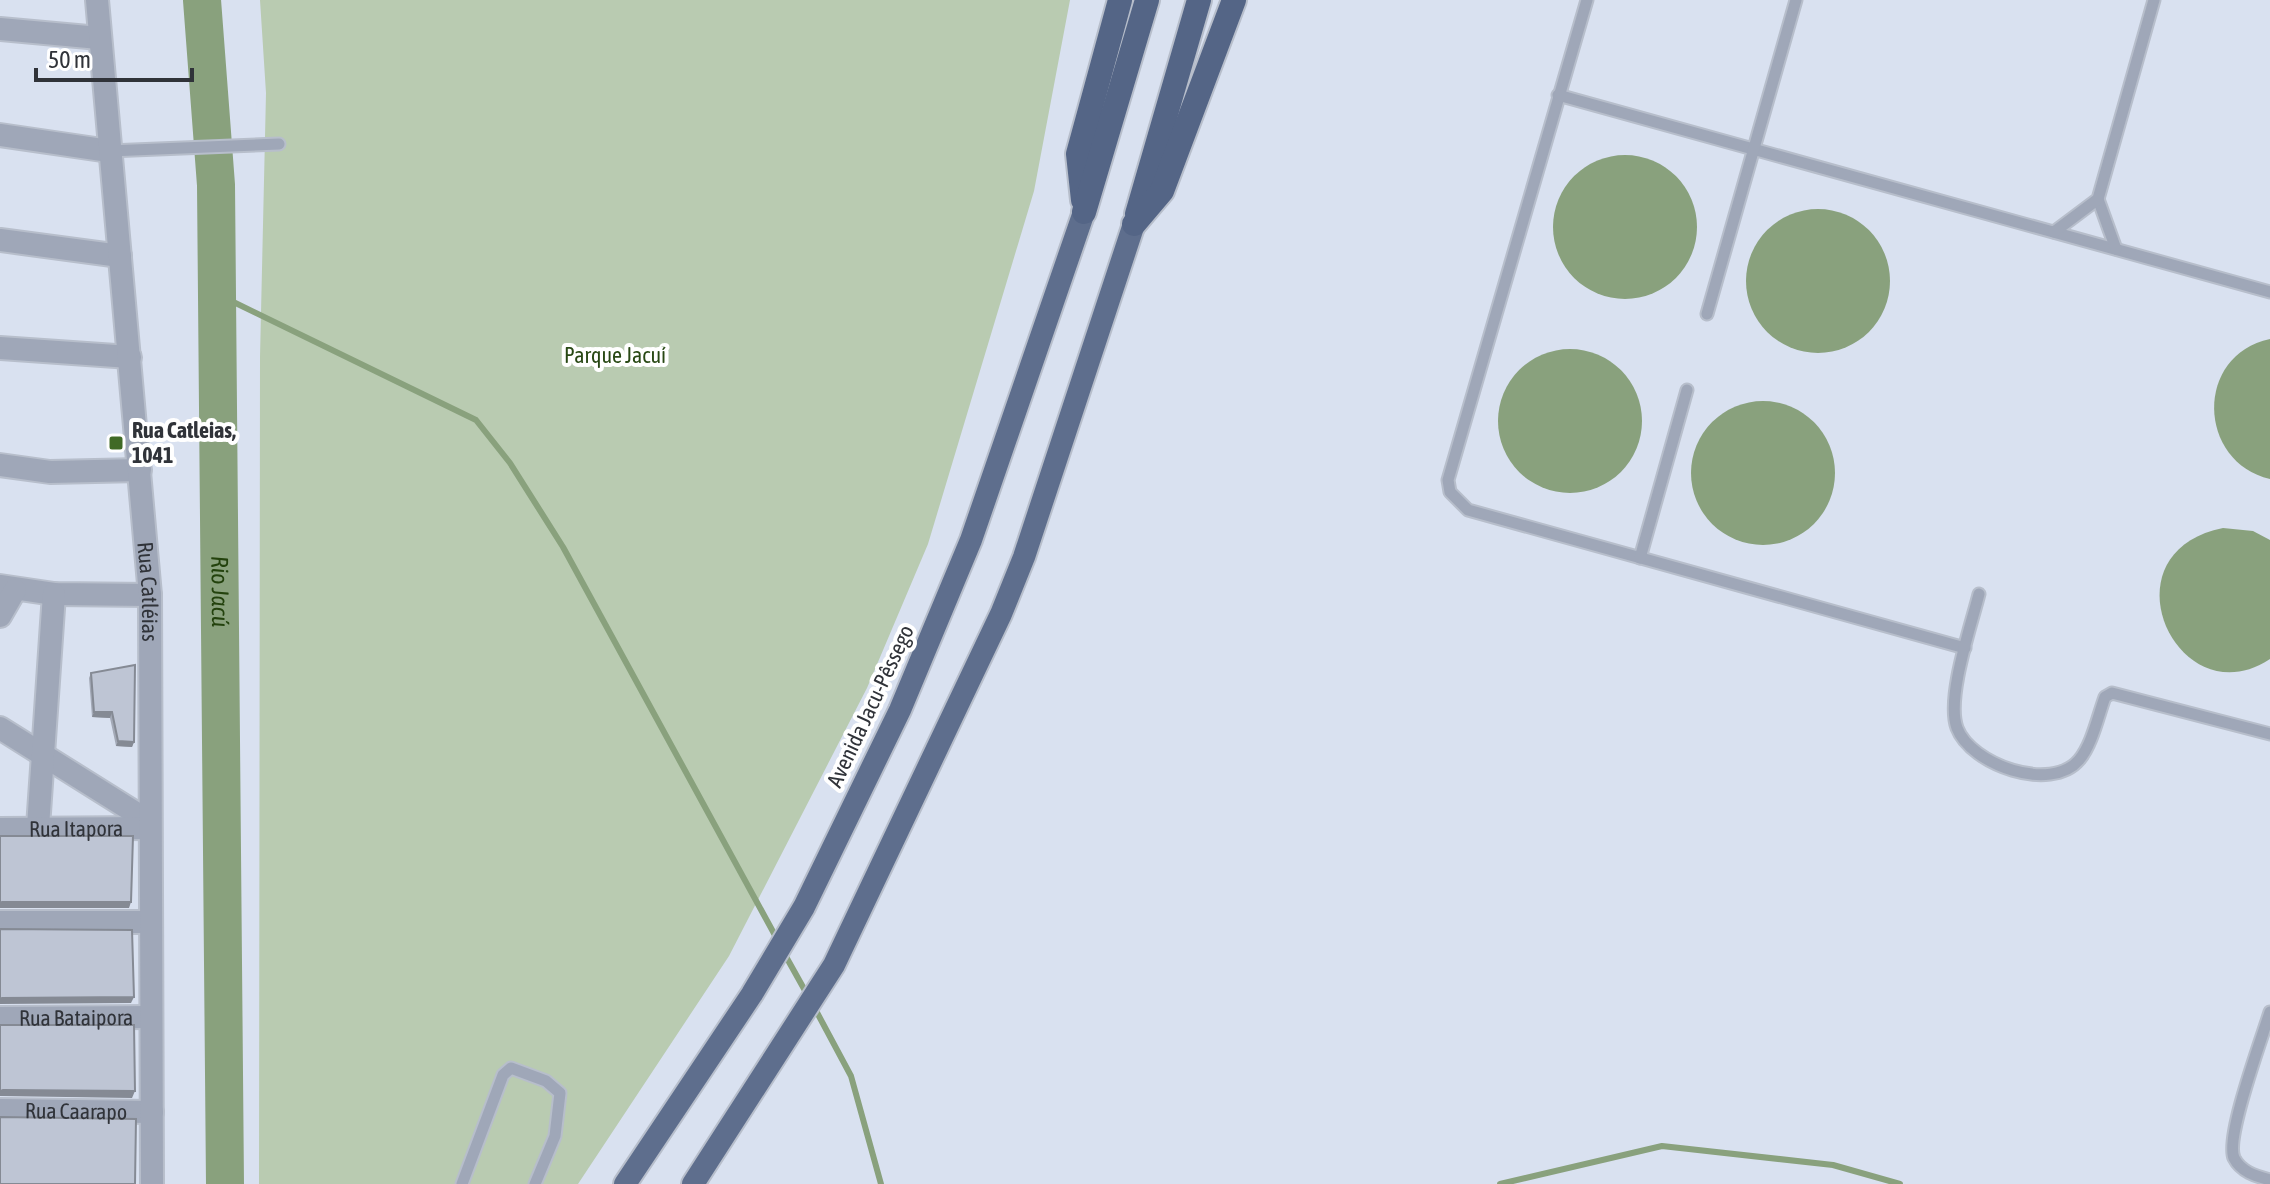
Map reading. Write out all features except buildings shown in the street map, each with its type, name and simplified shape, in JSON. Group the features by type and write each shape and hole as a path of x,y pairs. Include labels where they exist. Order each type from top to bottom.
{"highway":[{"path":"1084,212 1078,154 1120,0"},
{"path":"1084,212 1147,0"},
{"path":"693,1184 834,965 1012,585 1134,224 1199,0"},
{"path":"1134,224 1162,191 1234,0"},
{"name":"Avenida Jacu-Pêssego","path":"625,1184 752,994 804,907 900,710 971,540 1084,212"}],"street":[{"name":"Rua Catléias","path":"97,0 150,595 152,1184"},
{"path":"0,29 99,38"},
{"path":"0,135 109,151"},
{"path":"0,240 120,256"},
{"path":"0,348 130,357"},
{"path":"0,465 50,472 140,470"},
{"path":"0,616 7,588 54,594 150,595"},
{"path":"38,827 54,594"},
{"path":"0,728 150,825"},
{"name":"Rua Itapora","path":"0,829 150,825"},
{"path":"0,922 151,922"},
{"name":"Rua Bataipora","path":"0,1018 151,1017"},
{"name":"Rua Caarapo","path":"0,1110 152,1112"}],"lane":[{"path":"1587,0 1448,480 1457,502 1468,510 1965,648"},
{"path":"1707,314 1796,0"},
{"path":"2116,249 2098,199 2154,0"},
{"path":"1558,95 2270,292"},
{"path":"109,151 276,144"},
{"path":"2054,232 2098,199"},
{"path":"1640,558 1687,390"},
{"path":"1979,594 1956,700 1956,726 1964,740 1978,752 2024,773 2064,772 2080,760 2105,697 2112,693 2270,734"},
{"path":"2270,1012 2232,1135 2234,1157 2248,1174 2270,1180"},
{"path":"462,1184 503,1075 511,1068 546,1081 560,1093 555,1136 535,1184"}],"green space":[{"name":"Parque Jacuí","path":"260,0 1070,0 1034,191 928,544 867,688 729,956 578,1184 259,1184 260,357 266,93"}],"shaded area":[{"path":"1625,155 1652,161 1676,176 1691,200 1697,227 1691,254 1676,278 1652,293 1625,299 1598,293 1574,278 1559,254 1553,227 1559,200 1574,176 1598,161"},
{"path":"1818,209 1845,215 1869,230 1884,254 1890,281 1884,308 1869,332 1845,347 1818,353 1791,347 1767,332 1752,308 1746,281 1752,254 1767,230 1791,215"},
{"path":"2270,339 2270,479 2246,469 2229,452 2218,431 2214,409 2217,386 2228,365 2245,349"},
{"path":"1570,349 1597,355 1621,370 1636,394 1642,421 1636,448 1621,472 1597,487 1570,493 1543,487 1519,472 1504,448 1498,421 1504,394 1519,370 1543,355"},
{"path":"1763,401 1790,407 1814,422 1829,446 1835,473 1829,500 1814,524 1790,539 1763,545 1736,539 1712,524 1697,500 1691,473 1697,446 1712,422 1736,407"},
{"path":"2223,528 2253,531 2270,540 2270,659 2237,672 2207,668 2182,651 2166,626 2160,597 2166,568 2186,543"}],"waterway":[{"name":"Rio Jacú","path":"202,0 216,185 225,1184"},
{"path":"217,294 476,420 510,463 563,547 777,939"},
{"path":"784,953 808,996"},
{"path":"813,1005 851,1076 881,1184"},
{"path":"1500,1184 1662,1146 1833,1165 1900,1184"}],"place":[{"name":"Rua Catleias, 1041","path":"116,443"}]}
